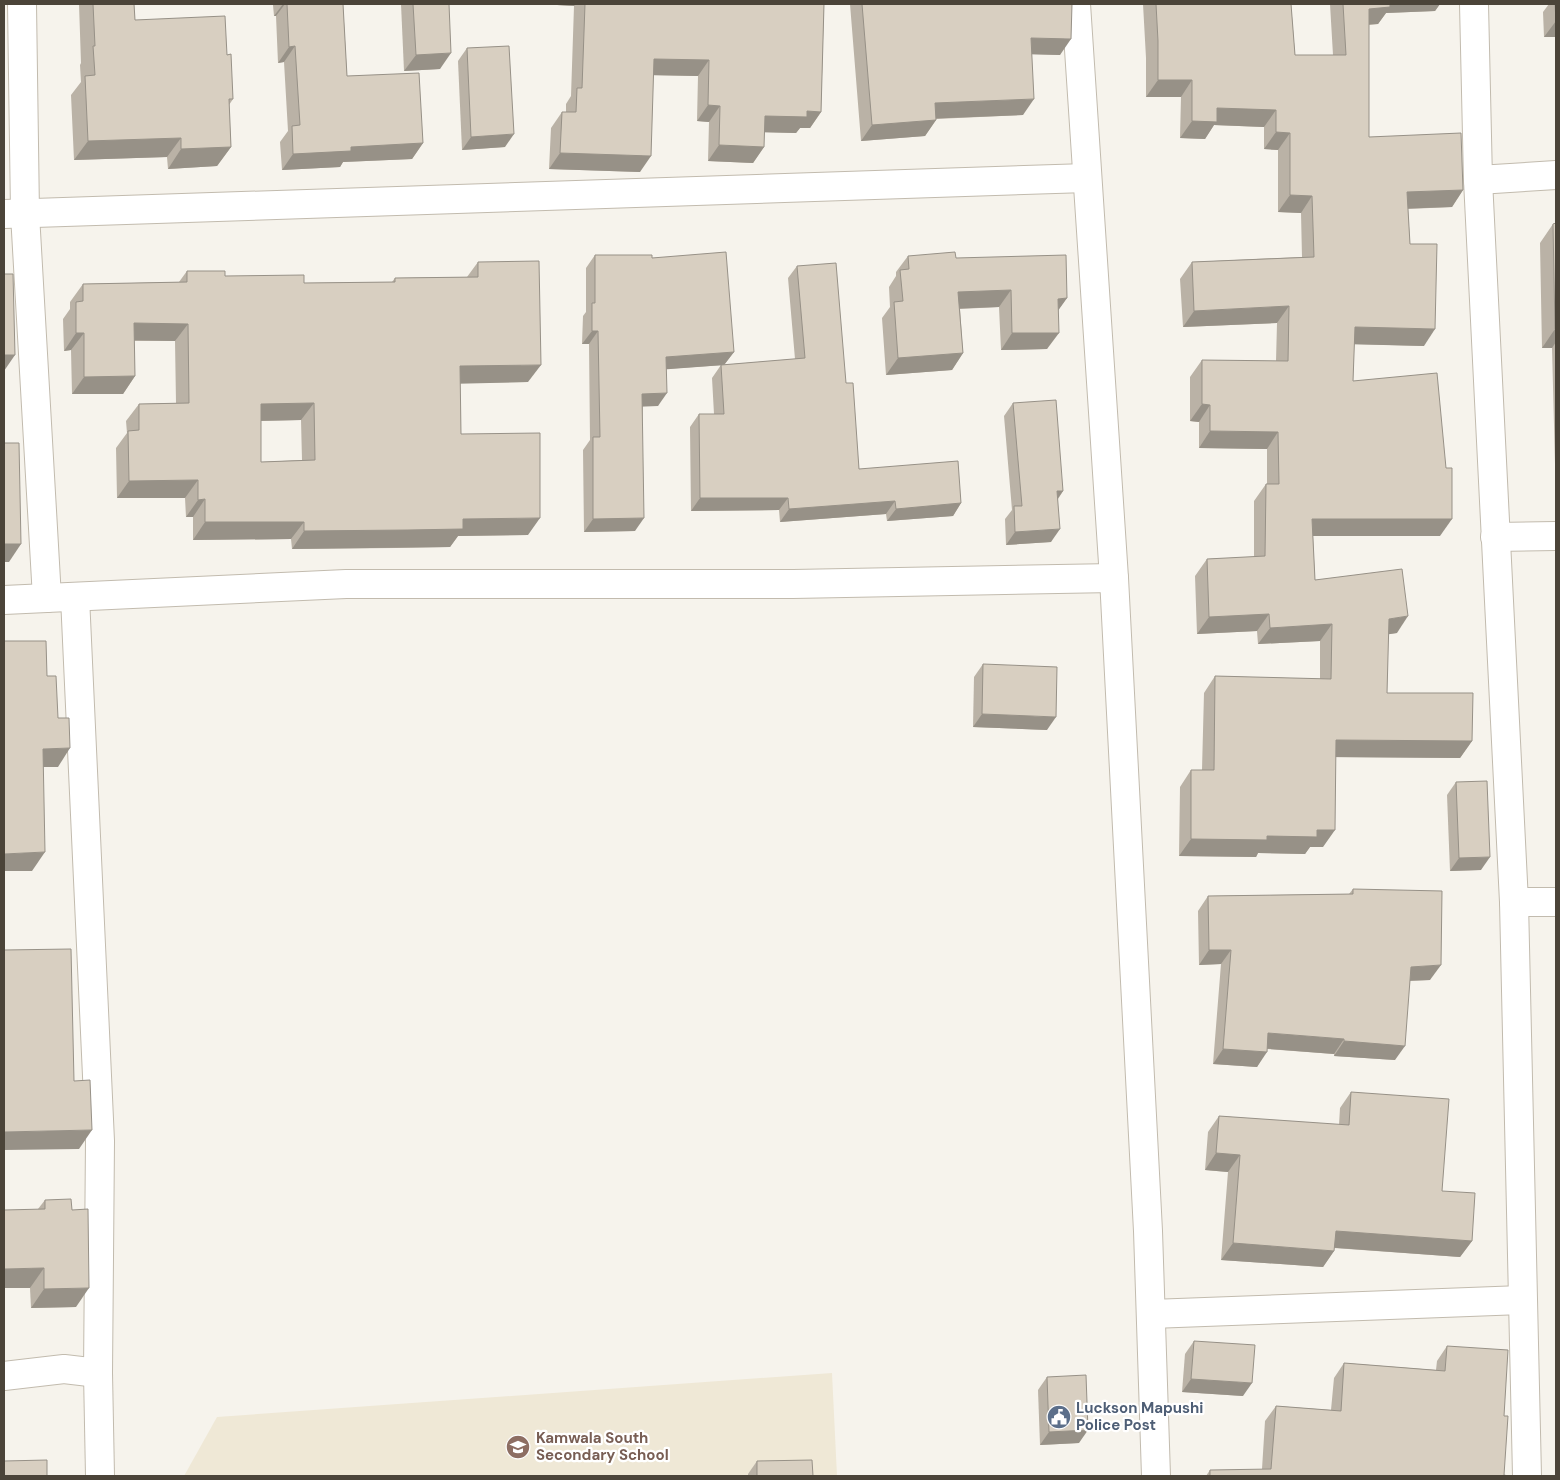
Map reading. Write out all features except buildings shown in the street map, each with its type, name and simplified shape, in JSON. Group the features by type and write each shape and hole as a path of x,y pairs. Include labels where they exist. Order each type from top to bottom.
{"street":[{"path":"22,4 15,214 47,598"},
{"path":"1076,4 1114,578 1148,1231 1156,1476"},
{"path":"1474,4 1478,180 1514,902 1527,1476"},
{"path":"1478,180 1556,175"},
{"path":"15,214 1087,178"},
{"path":"1495,537 1556,536"},
{"path":"4,600 346,584 793,584 1114,578"},
{"path":"75,597 100,1141 98,1372 100,1476"},
{"path":"1514,902 1556,902"},
{"path":"1151,1314 1522,1300"},
{"path":"4,1376 64,1369 98,1372"}],"shaded area":[{"name":"Kamwala South Secondary School","path":"832,1373 837,1476 184,1476 217,1417"}],"place":[{"name":"Luckson Mapushi Police Post","path":"1059,1417"},
{"name":"Kamwala South Secondary School","path":"518,1447"}]}
